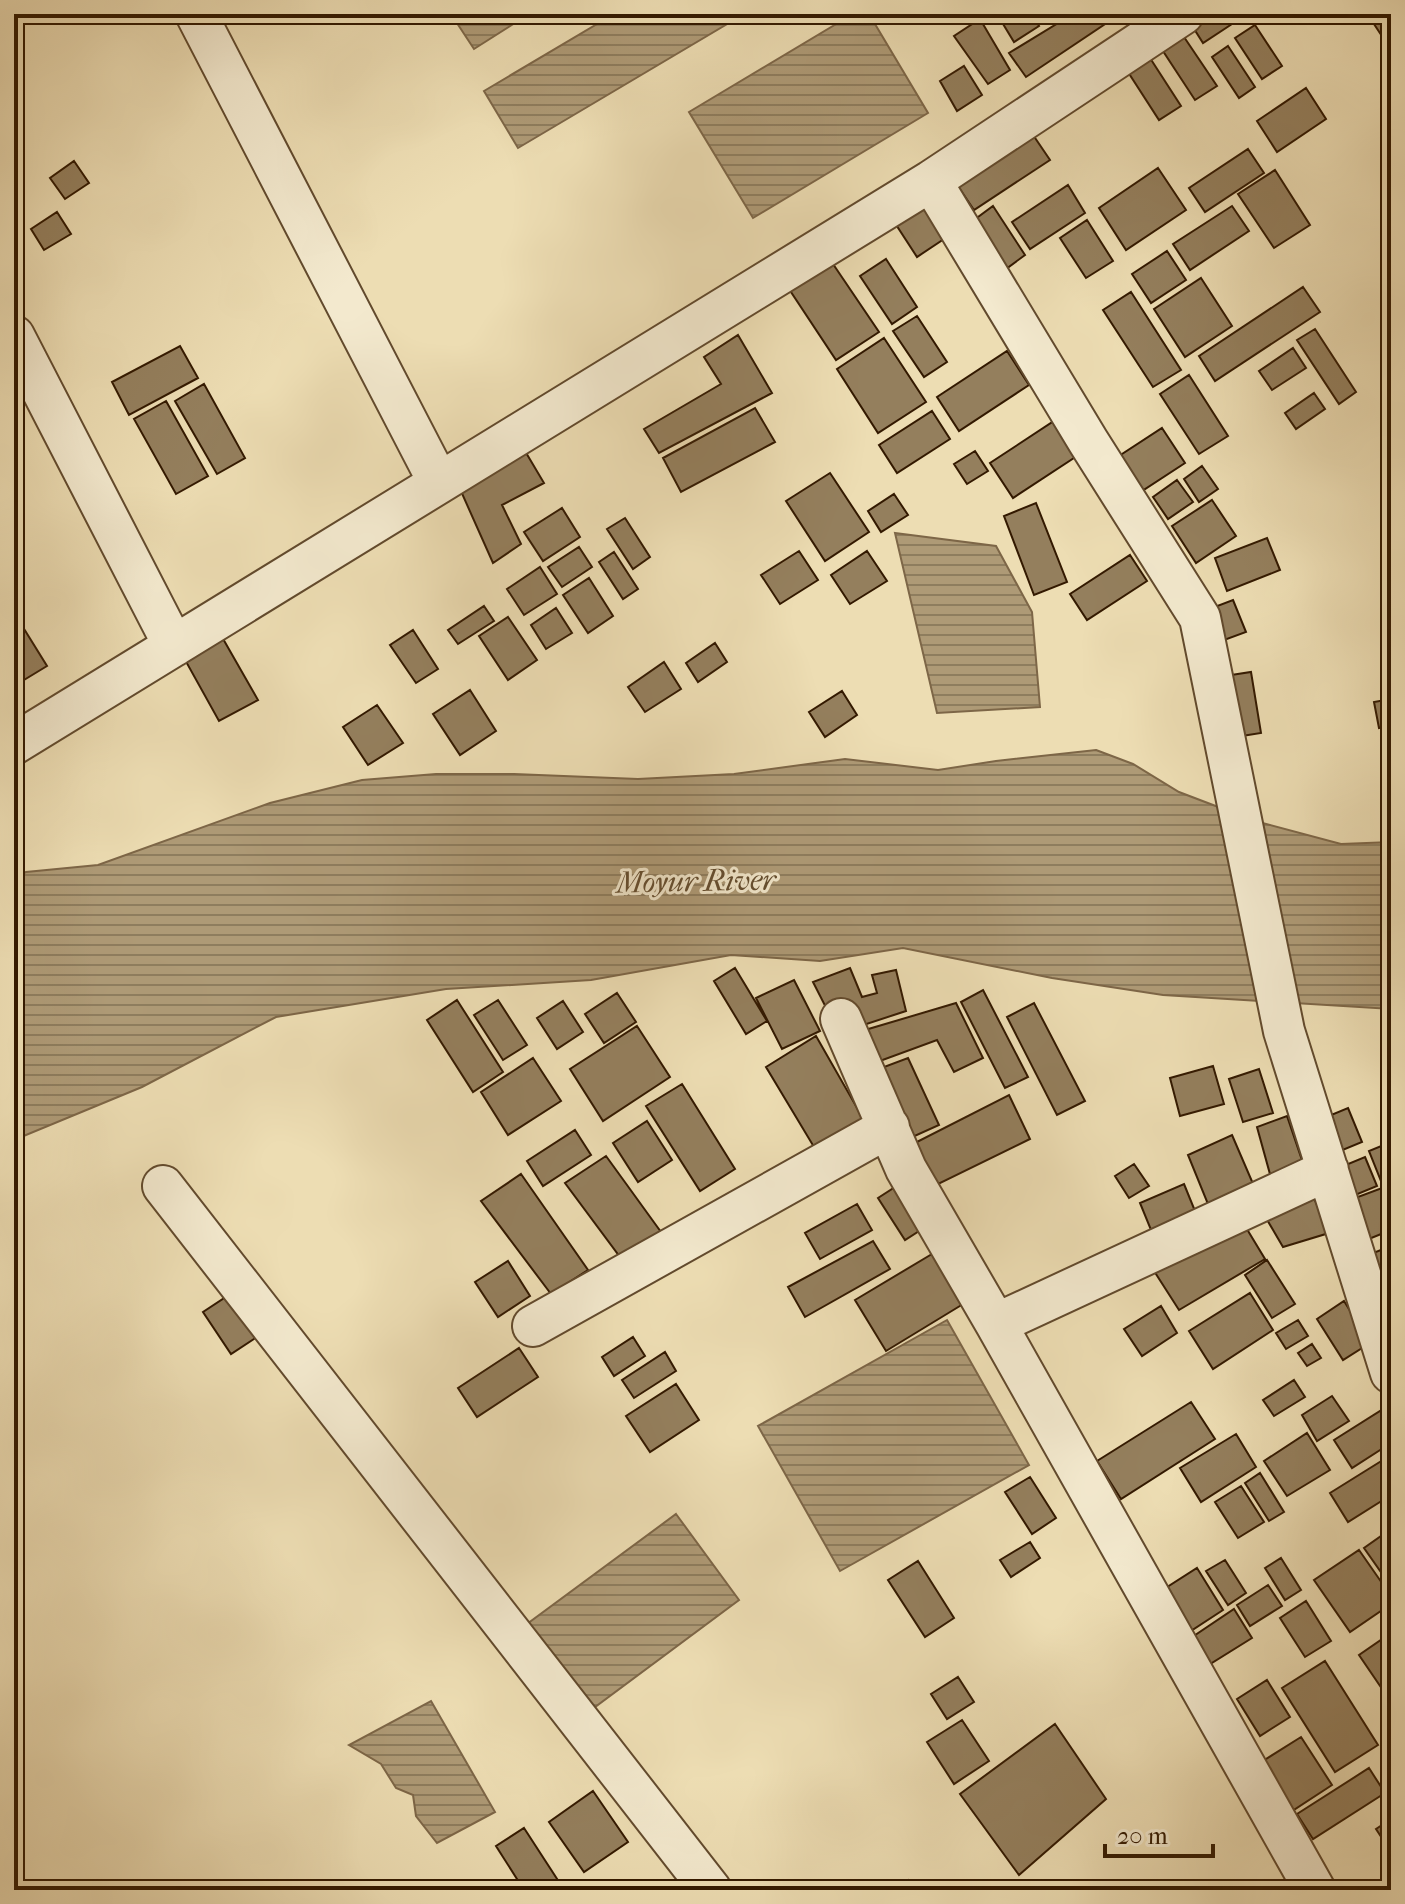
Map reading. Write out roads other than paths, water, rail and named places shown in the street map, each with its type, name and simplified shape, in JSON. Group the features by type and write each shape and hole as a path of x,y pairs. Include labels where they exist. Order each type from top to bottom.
{"street":[{"path":"196,14 439,483"},
{"path":"14,744 931,181 1183,14"},
{"path":"931,181 1088,441 1200,618 1284,1031 1391,1373"},
{"path":"14,336 174,646"},
{"path":"841,1019 906,1169 1315,1890"},
{"path":"533,1326 889,1127"},
{"path":"996,1324 1328,1170"},
{"path":"163,1186 711,1890"}],"water":[{"path":"451,14 529,14 474,49"},
{"path":"614,14 744,14 518,148 484,91"},
{"path":"853,14 869,14 928,113 753,218 689,112"},
{"path":"895,533 996,546 1032,612 1040,707 937,713"},
{"name":"Moyur River","path":"1096,750 1133,764 1179,792 1255,821 1341,844 1391,842 1391,1009 1163,995 1052,978 903,948 820,961 731,955 591,980 446,989 276,1017 142,1087 14,1140 14,877 26,872 98,865 270,803 362,780 436,774 638,779 734,774 845,759 938,770"},
{"path":"947,1320 1029,1465 840,1571 758,1426"},
{"path":"676,1514 739,1600 591,1710 527,1624"},
{"path":"431,1701 495,1812 437,1843 416,1816 413,1795 396,1788 381,1764 349,1745"}]}
